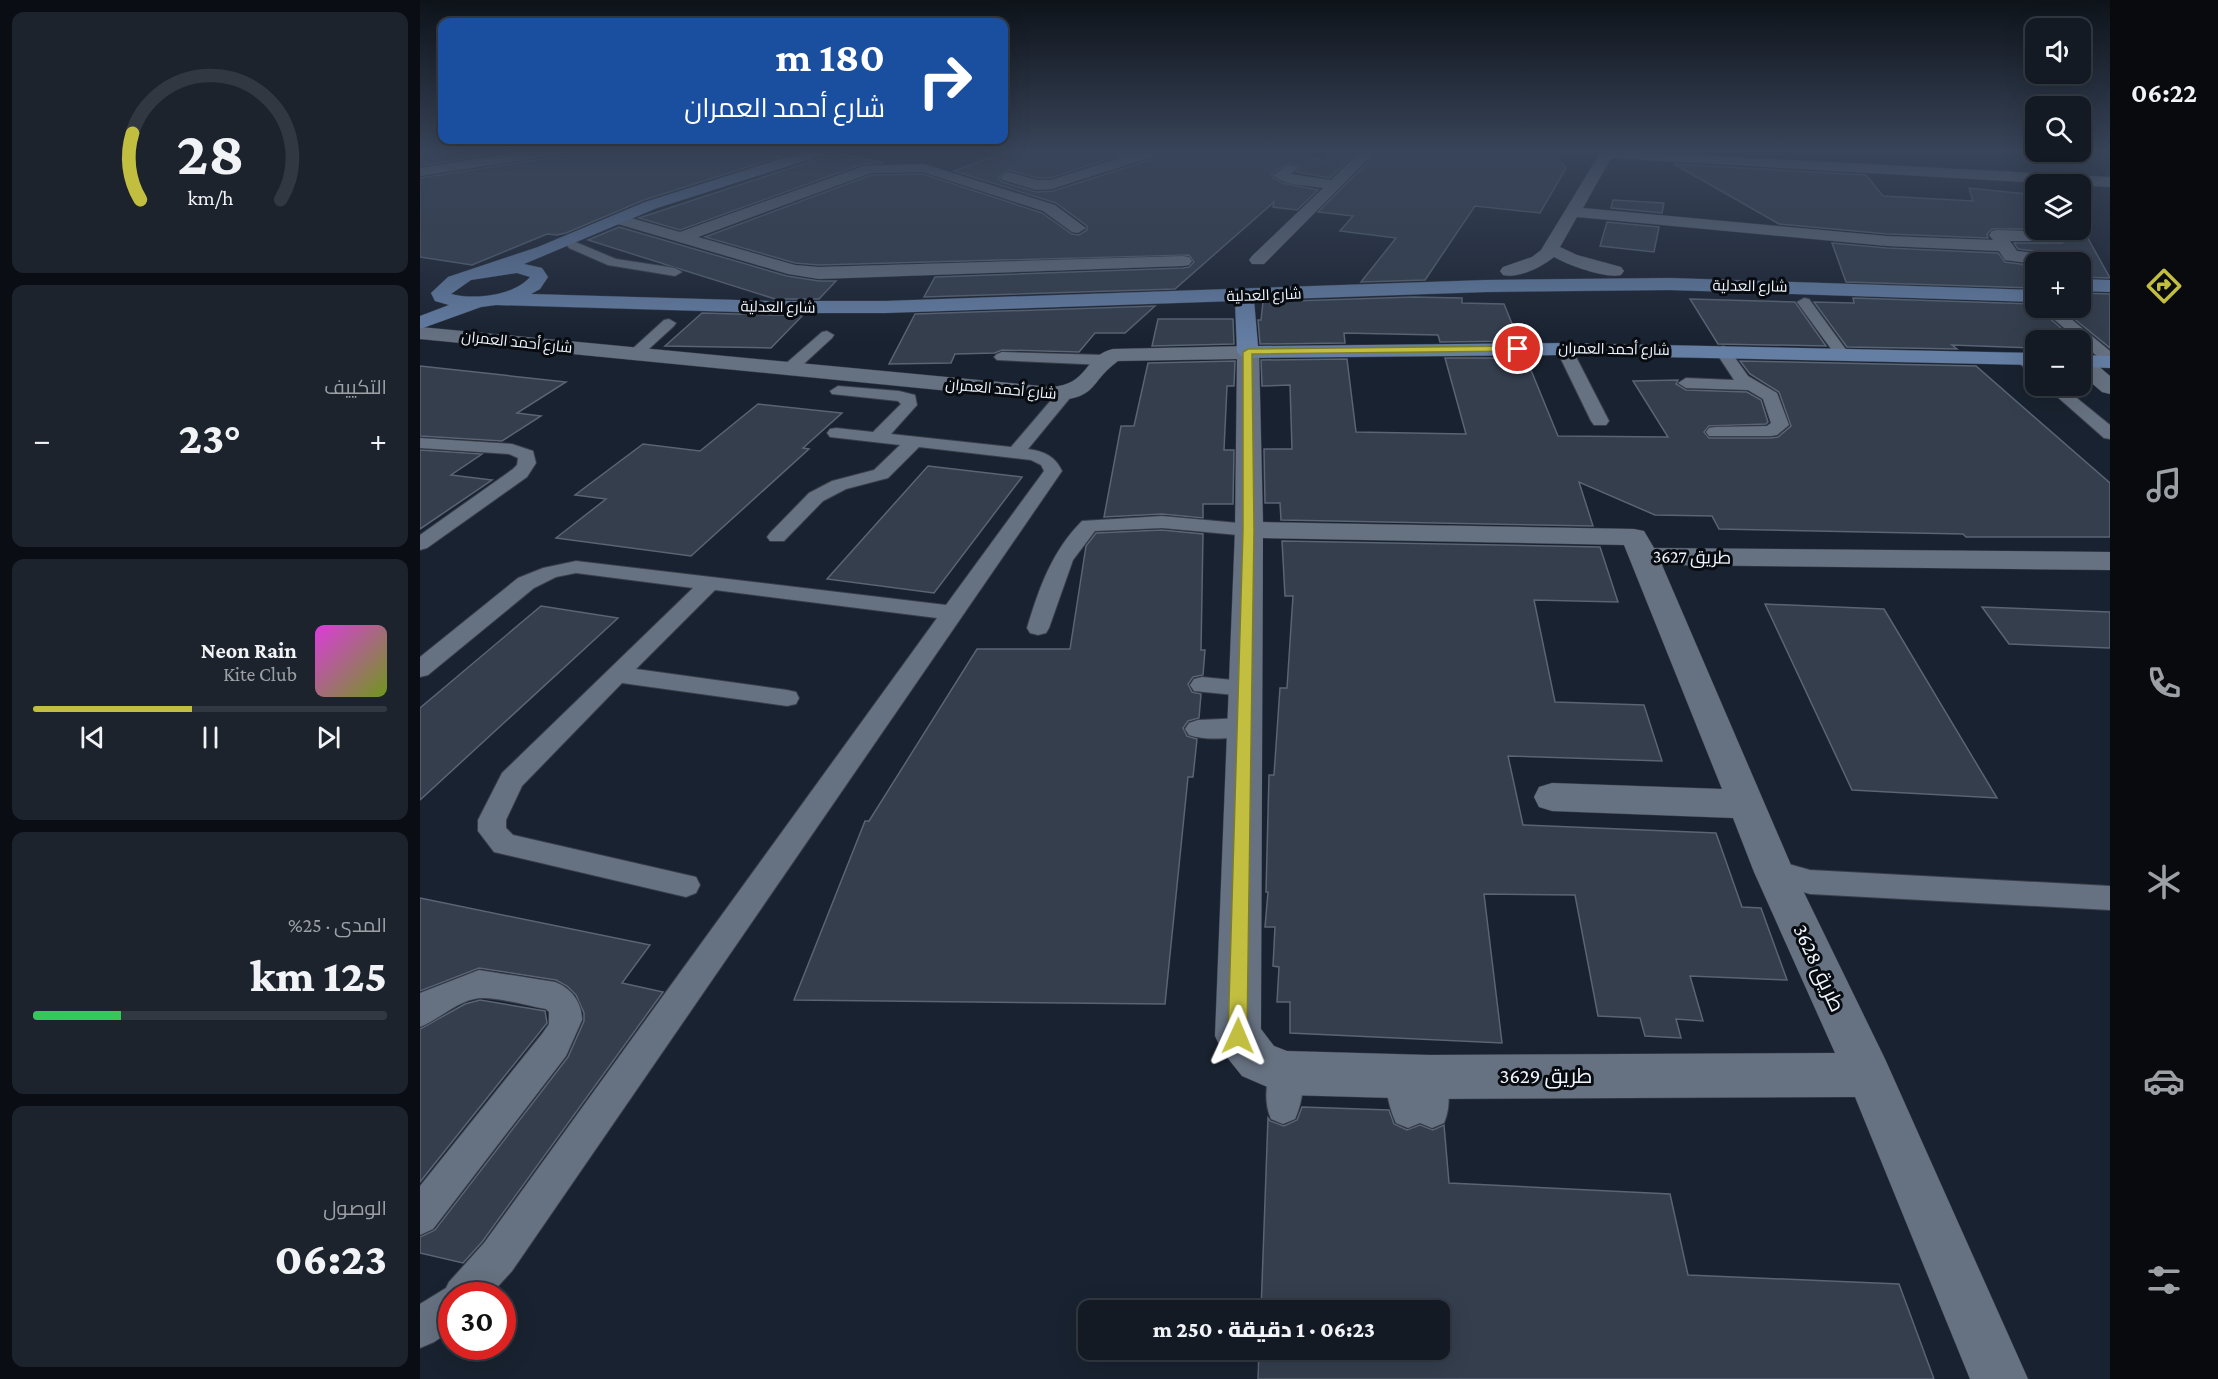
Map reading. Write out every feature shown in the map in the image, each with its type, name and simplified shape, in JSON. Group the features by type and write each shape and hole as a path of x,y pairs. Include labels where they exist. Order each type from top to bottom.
{"main road":[{"path":"420,309 451,283 543,251 629,214"},
{"path":"420,323 486,300 521,291 551,278 573,245 614,220"},
{"name":"شارع العدلية","path":"488,271 517,268 551,278 674,291 808,295 1509,271 1615,271 2025,283"},
{"name":"شارع العدلية","path":"441,293 442,297 456,301 770,307 885,307 1486,286 1636,284 1804,287 2025,296"},
{"path":"2091,285 2110,286"},
{"path":"1244,296 1248,352"},
{"path":"2091,298 2110,299"},
{"name":"شارع أحمد العمران","path":"1248,352 1564,349 1842,354 2025,362"},
{"path":"2091,361 2110,360"}],"street":[{"path":"681,237 744,214"},
{"path":"1058,214 1078,228"},
{"path":"1258,260 1305,214"},
{"path":"1509,271 1538,261 1551,249 1571,214"},
{"path":"1598,214 1887,241 2004,246"},
{"path":"614,220 794,270 819,273 1183,261"},
{"path":"2025,236 1998,235 2010,255 2025,258"},
{"path":"1551,249 1571,259 1615,271"},
{"name":"شارع أحمد العمران","path":"420,333 1064,395 1084,387 1105,360 1113,355 1248,352"},
{"path":"1244,727 1249,530 1248,352"},
{"path":"2091,371 2110,387"},
{"name":"طريق 3627","path":"1249,530 1634,537 1644,556 2110,561"},
{"name":"طريق 3628","path":"1644,556 1774,872 1869,1075 1999,1379"},
{"name":"طريق 3629","path":"1244,727 1238,1036 1285,1090 1418,1094 1869,1075"},
{"path":"1552,797 1746,804"}],"lane":[{"path":"573,245 613,262 675,272"},
{"path":"1804,302 1842,354"},
{"path":"2061,318 2110,360"},
{"path":"635,354 669,323"},
{"path":"789,369 827,335"},
{"path":"1564,349 1600,421"},
{"path":"1715,432 1771,431 1778,428 1780,420 1771,397 1742,379 1722,351"},
{"path":"1002,357 1105,360"},
{"path":"1686,383 1751,385"},
{"path":"838,391 899,396 909,399 909,405 877,438"},
{"path":"1015,453 1064,395"},
{"path":"2065,396 2110,434"},
{"path":"476,1282 498,1257 1053,471 1049,462 1043,458 1015,453 836,433"},
{"path":"777,537 816,497 839,485 881,474 914,442"},
{"path":"420,443 512,449 526,455 528,460 526,467 520,473 420,544"},
{"path":"1038,628 1052,582 1072,545 1089,525 1162,522 1249,530"},
{"path":"420,669 526,583 550,572 587,566 953,613"},
{"path":"686,885 504,843 496,838 492,831 492,820 511,780 571,718 711,582"},
{"path":"617,674 787,698"},
{"path":"1202,685 1245,688"},
{"path":"1198,729 1244,727"},
{"path":"1774,872 1810,882 2110,898"},
{"path":"420,1012 434,1001 479,984 555,996 564,1003 566,1014 564,1029 554,1046 420,1216"},
{"path":"420,1328 438,1316"}],"building":[{"path":"420,214 610,214 566,233 547,234 472,265 420,257"},
{"path":"650,214 723,214 680,230 639,218"},
{"path":"766,214 1044,214 1072,234 1079,235 1087,230 1087,226 1071,214 1260,214 1175,289 924,297 935,277 1183,268 1189,267 1194,262 1189,255 819,265 795,263 705,237"},
{"path":"1339,214 1469,214 1425,280 1361,282 1396,238 1340,231 1353,216"},
{"path":"1762,214 2025,214 2025,229 1992,229 1987,234 1988,238 1887,234 1779,224"},
{"path":"1607,222 1659,227 1654,252 1600,246"},
{"path":"619,227 787,276 836,281 819,299 775,299 588,240"},
{"path":"2064,240 2089,240 2110,278 2091,277 2091,252 2043,252 2018,249 2014,243 2062,243"},
{"path":"1832,243 1998,253 2005,262 2025,265 2025,288 1846,282"},
{"path":"2091,293 2110,294 2110,348 2091,332 2091,330 2073,318 2091,318"},
{"path":"1413,297 1462,298 1462,303 1504,304 1519,341 1440,342 1438,335 1344,333 1345,343 1260,344 1258,320 1261,320 1263,302"},
{"path":"1853,298 2025,304 2025,318 2049,318 2063,330 2025,330 2025,348 1952,345 1957,349 1847,347 1814,302 1854,303"},
{"path":"1690,299 1795,302 1826,346 1718,344"},
{"path":"1155,306 1125,333 1095,333 1079,352 1002,350 995,353 955,354 951,363 889,364 915,314"},
{"path":"702,313 803,315 771,348 665,346"},
{"path":"1158,319 1233,319 1234,344 1152,346"},
{"path":"1445,358 1526,358 1558,436 1668,437 1633,381 1678,380 1676,384 1686,390 1747,392 1761,400 1768,422 1766,424 1709,426 1704,432 1709,438 1778,437 1791,426 1779,392 1750,374 1740,361 1976,366 2110,483 2110,537 1966,537 1963,534 1719,529 1712,516 1655,515 1579,482 1593,526 1281,520 1280,503 1265,503 1264,449 1292,449 1290,385 1262,386 1261,360 1347,359 1356,432 1466,434"},
{"path":"1235,361 1234,386 1227,386 1224,450 1234,450 1233,504 1203,504 1203,518 1162,514 1104,517 1121,426 1134,426 1148,363"},
{"path":"420,366 566,382 517,413 541,416 502,441 420,436"},
{"path":"758,404 842,413 803,448 809,449 691,556 556,538 606,499 575,495 643,444 700,451"},
{"path":"420,450 482,454 451,475 492,480 420,529"},
{"path":"928,466 1022,477 934,593 827,579"},
{"path":"1162,530 1203,534 1201,650 1205,650 1203,675 1193,677 1188,684 1192,692 1201,694 1199,718 1188,721 1183,728 1187,736 1197,739 1193,777 1188,777 1165,1004 794,1000 865,821 869,821 977,649 1070,649 1086,546 1096,533"},
{"path":"1282,541 1600,547 1618,602 1534,600 1555,702 1644,705 1662,761 1508,756 1523,825 1716,833 1742,907 1761,908 1787,980 1690,976 1703,1021 1676,1019 1681,1038 1645,1036 1640,1018 1598,1016 1575,895 1484,894 1502,1043 1290,1033 1290,1002 1277,1002 1279,967 1273,966 1275,927 1265,927 1268,892 1266,892 1269,775 1274,775 1280,688 1287,688 1293,596 1285,596"},
{"path":"1765,604 1884,609 1997,798 1852,790"},
{"path":"541,606 618,618 420,800 420,708"},
{"path":"1982,607 2110,612 2110,648 2009,644"},
{"path":"420,898 650,945 622,983 663,992 482,1242 463,1263 420,1253 420,1237 435,1230 568,1057 584,1021 584,1013 576,995 556,980 479,968 420,991"},
{"path":"480,1000 545,1011 547,1023 420,1182 420,1029 465,1004"},
{"path":"1302,1107 1389,1110 1394,1124 1407,1130 1420,1125 1433,1130 1444,1125 1449,1183 1670,1194 1688,1275 1899,1284 1934,1379 1258,1379 1259,1360 1450,1360 1450,1300 1261,1300 1268,1118 1284,1126 1297,1120"}],"route":[{"path":"1238,1036 1249,530 1248,352 1518,349"}]}
